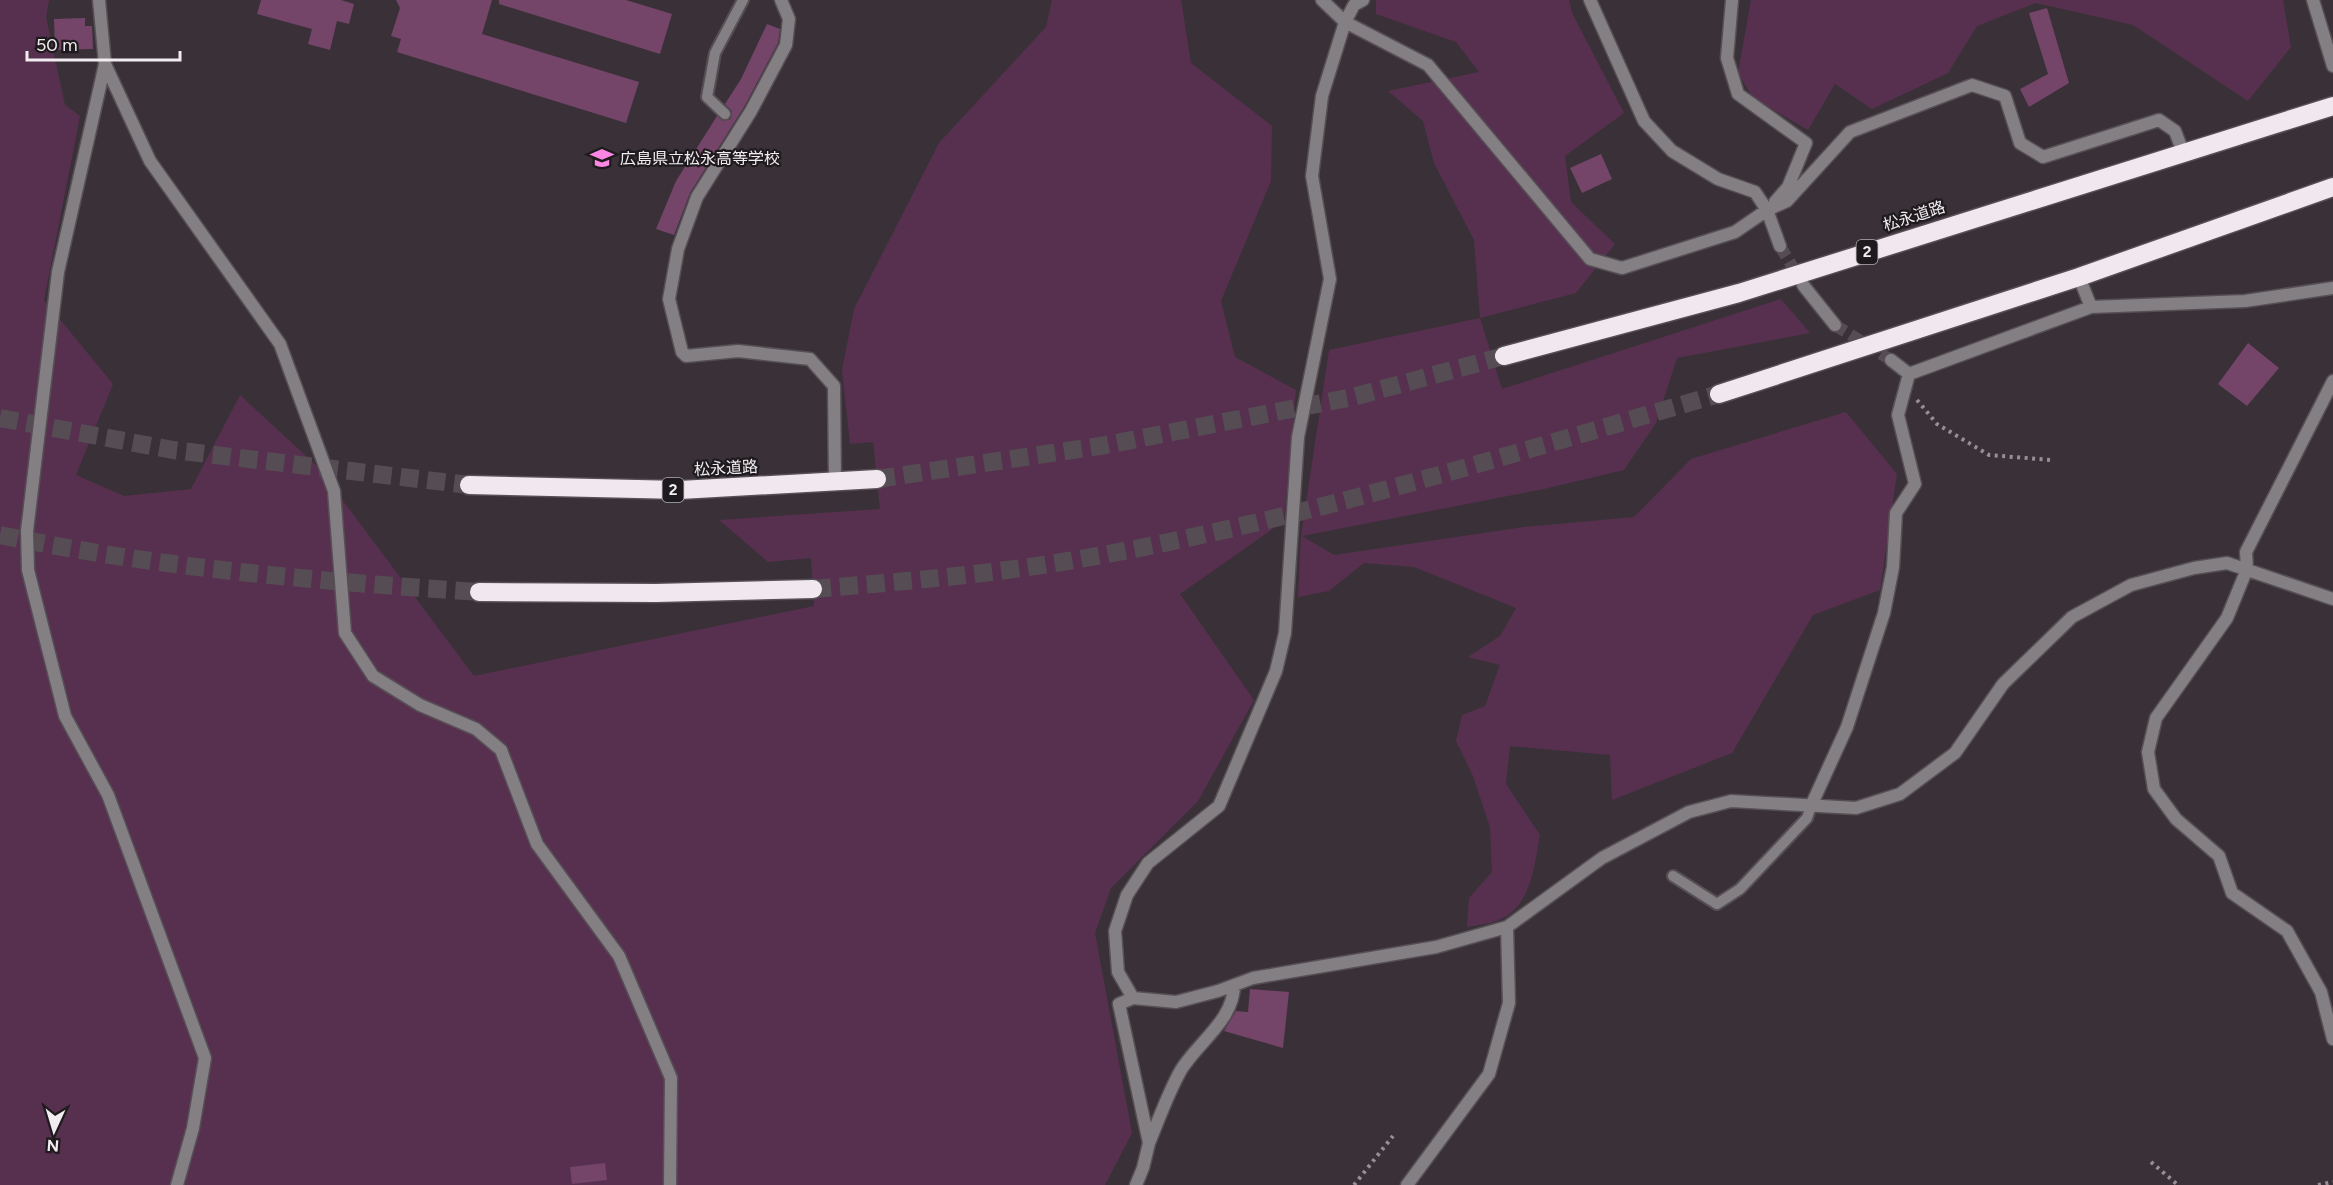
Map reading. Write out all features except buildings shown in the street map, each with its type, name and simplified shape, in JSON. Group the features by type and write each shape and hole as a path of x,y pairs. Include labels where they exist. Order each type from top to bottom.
{"highway":[{"path":"2228,139 2333,97"},
{"name":"松永道路","path":"1504,356 1739,294 2333,106"},
{"path":"1719,394 2079,277 2333,187"},
{"name":"松永道路","path":"469,485 680,490 877,479"},
{"path":"478,592 656,593 813,589"}],"street":[{"path":"99,0 105,64 58,272 27,531 28,570 66,716 108,795 205,1058 193,1128 177,1185"},
{"path":"781,0 789,20 786,45 751,111 697,197 678,249 669,299 682,352 686,356 738,351 810,359 834,386 836,482"},
{"path":"1322,0 1345,22 1428,65 1590,259 1622,268 1735,232 1767,210 1786,201 1850,132 1972,85 2005,96 2020,143 2043,157 2159,120 2175,131 2183,152"},
{"path":"1132,998 1118,972 1115,931 1127,895 1148,863 1219,806 1276,670 1285,633 1298,437 1330,279 1312,176 1322,96 1345,22 1354,5 1363,0"},
{"path":"1590,0 1644,121 1672,152 1718,179 1755,192 1767,210 1780,246"},
{"path":"1732,0 1727,58 1738,94 1806,143 1788,187 1767,210"},
{"path":"2313,0 2333,66"},
{"path":"105,64 150,161 280,344 334,492 345,633 373,676 420,705 476,729 501,750 537,844 619,956 671,1078 669,1185"},
{"path":"2079,277 2091,307"},
{"path":"1803,285 1835,325"},
{"path":"1909,374 2091,307 2245,301 2333,288"},
{"path":"1891,360 1909,374"},
{"path":"1811,806 1847,727 1884,613 1893,567 1896,513 1915,484 1898,415 1909,374"},
{"path":"2333,381 2246,552 2247,569 2227,618 2156,718 2148,752 2154,789 2176,819 2219,856 2232,893 2287,932 2321,992 2333,1039"},
{"path":"1149,1143 1119,1004 1132,998 1176,1002 1253,978 1436,947 1507,927 1602,858 1689,812 1731,801 1856,808 1900,794 1956,753 2003,684 2072,617 2131,585 2227,563 2333,599"},
{"path":"1407,1185 1489,1074 1509,1003 1507,927"},
{"path":"1136,1185 1149,1143 1182,1069 1217,1027 1234,997 1234,985"}],"lane":[{"path":"725,114 707,97 715,53 743,0"},
{"path":"1673,876 1717,904 1740,889 1807,818 1811,806"}],"path":[{"path":"1909,374 1913,395 1937,424 1989,455 2051,460"},
{"path":"1354,1185 1393,1136"},
{"path":"2151,1162 2178,1185"},
{"path":"2318,1185 2333,1182"}],"shaded area":[{"path":"0,0 49,0 46,17 65,105 80,116 44,300 113,384 76,475 124,496 191,489 240,395 317,466 474,676 814,606 811,558 768,562 719,520 880,509 873,442 850,444 842,370 854,309 939,143 1046,27 1052,0 1181,0 1191,63 1272,126 1271,181 1221,301 1235,357 1296,390 1284,521 1180,594 1254,700 1198,801 1111,888 1095,933 1132,1133 1105,1185 0,1185"},
{"path":"1376,0 1569,0 1572,13 1624,113 1565,156 1571,202 1615,244 1576,293 1480,318 1474,240 1434,163 1423,121 1388,91 1479,72 1456,42 1376,14"},
{"path":"1751,0 2283,0 2291,47 2248,101 2133,25 2036,3 1977,26 1948,73 1872,109 1835,84 1808,130 1753,98 1738,73"},
{"path":"1781,299 1810,333 1677,358 1656,423 1624,470 1544,489 1302,536 1334,555 1524,527 1634,517 1691,459 1846,412 1897,474 1880,590 1813,615 1732,753 1612,800 1610,755 1510,746 1506,784 1540,835 1533,871 1525,895 1510,914 1499,920 1467,927 1469,898 1492,872 1490,827 1473,776 1456,741 1462,715 1485,706 1500,665 1468,657 1500,636 1516,608 1414,567 1364,563 1329,591 1298,597 1301,536 1329,350 1480,318 1502,389"}],"tunnel":[{"path":"1780,246 1801,281"},
{"path":"1835,325 1891,360"},
{"path":"877,479 1106,445 1353,397 1504,356"},
{"path":"813,589 1005,570 1151,546 1396,487 1719,394"},
{"path":"0,418 173,450 469,485"},
{"path":"0,535 179,565 298,578 479,592"}],"place":[{"name":"広島県立松永高等学校","path":"602,158"}]}
